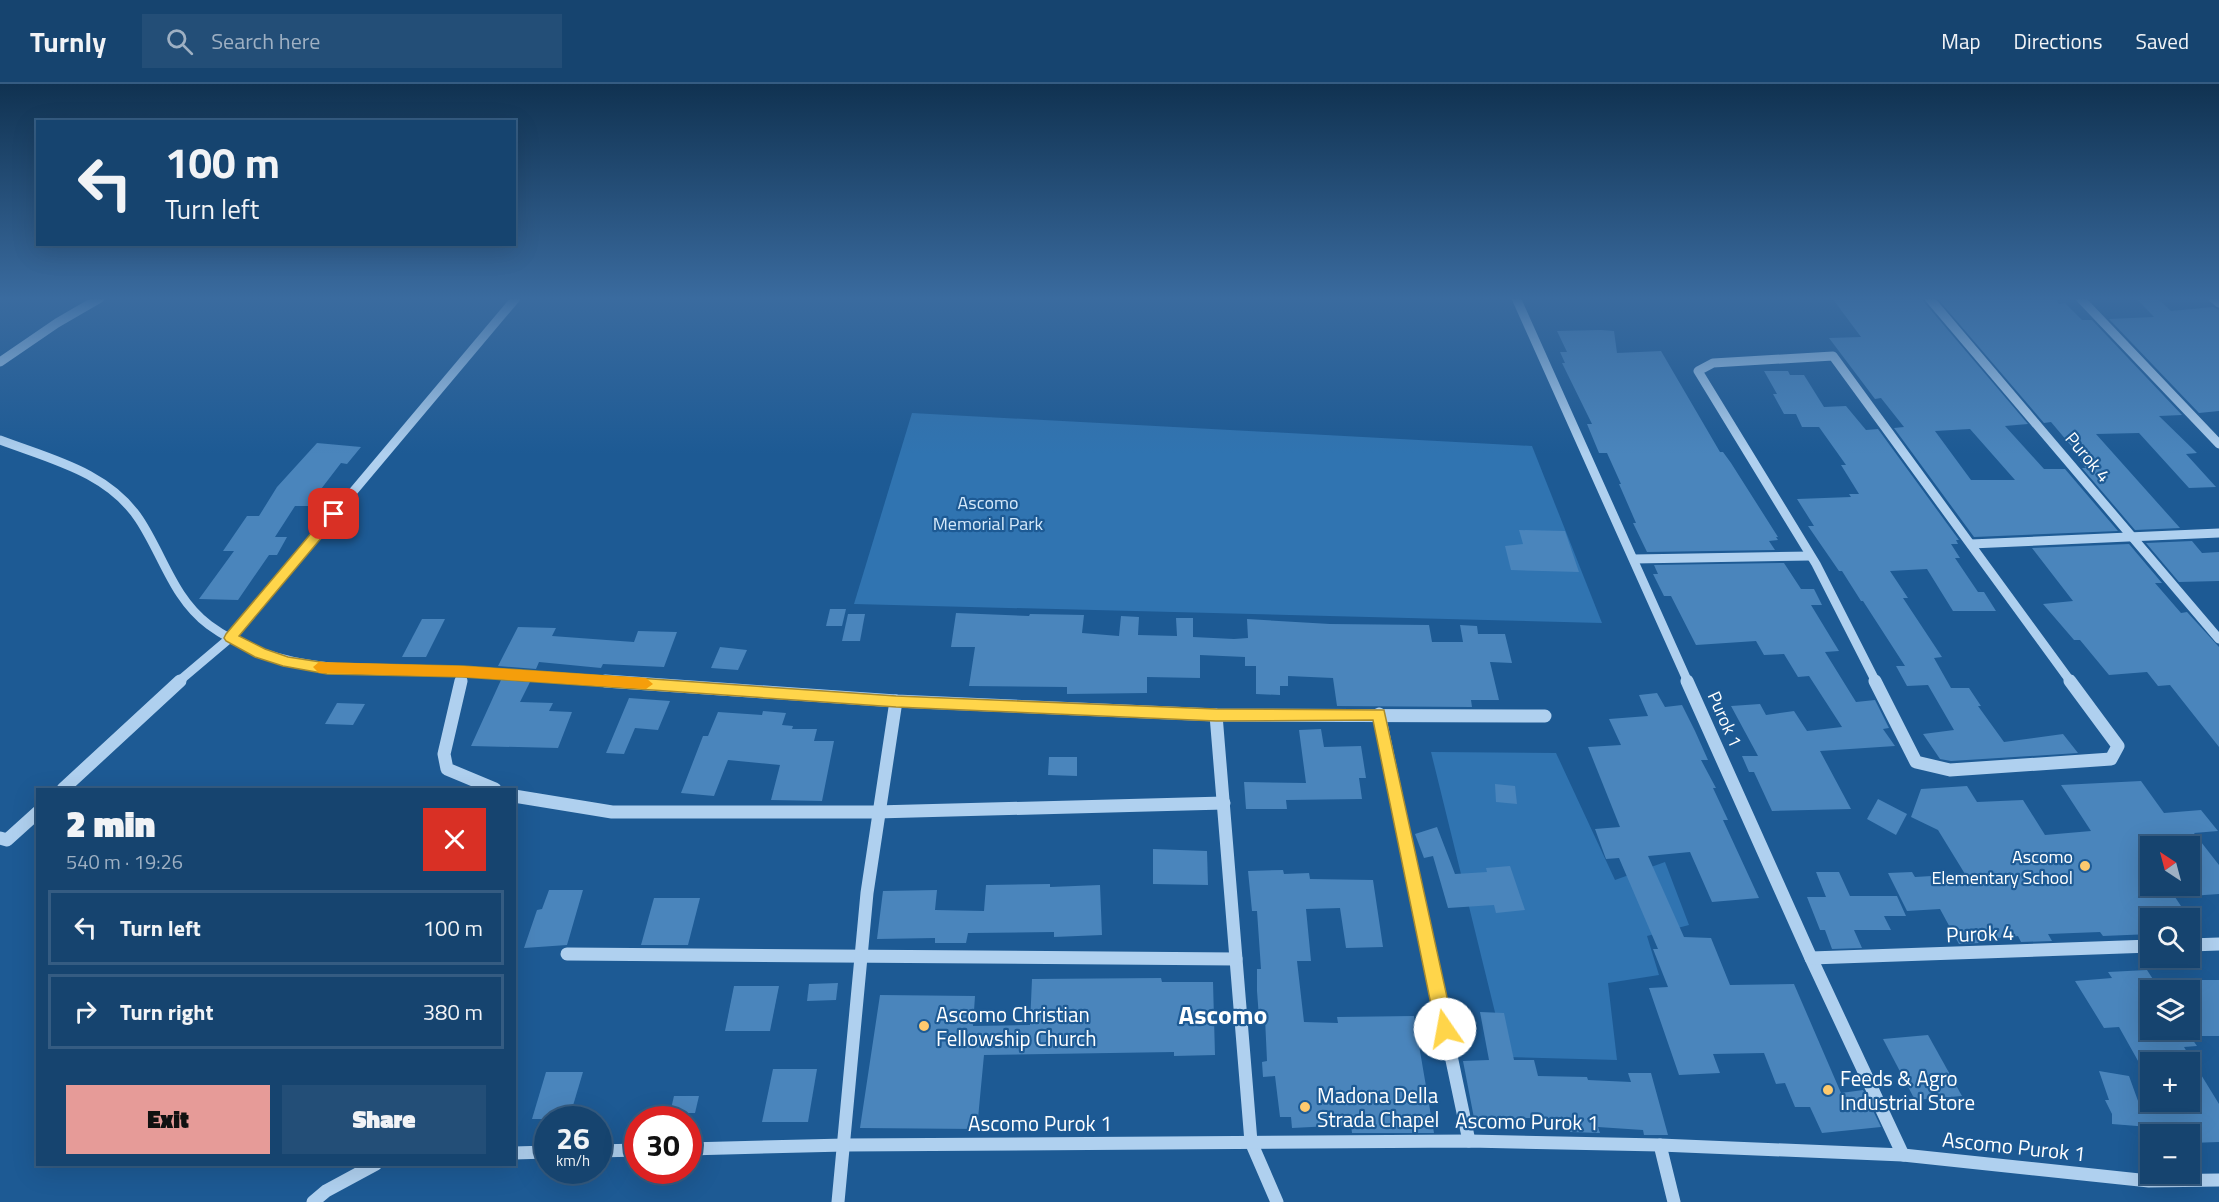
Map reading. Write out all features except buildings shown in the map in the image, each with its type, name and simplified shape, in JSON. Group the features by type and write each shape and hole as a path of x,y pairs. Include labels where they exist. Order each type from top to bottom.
{"street":[{"path":"0,362 17,350"},
{"path":"64,788 209,654 230,638 472,350"},
{"name":"Purok 1","path":"1540,350 1811,958 1903,1155"},
{"name":"Purok 4","path":"1973,350 2219,639"},
{"path":"2130,350 2219,444"},
{"path":"1833,356 2118,746 2111,759 1950,770 1916,762 1810,556 1698,371 1713,363 1833,356"},
{"path":"0,440 95,477 117,494 139,519 177,591 208,624 260,653 288,662 327,668 463,671 896,701 1216,715 1545,716"},
{"path":"1971,544 2219,533"},
{"path":"1634,559 1810,556"},
{"path":"463,671 444,754 447,769 493,788"},
{"path":"838,1202 846,1145 860,956 876,812 896,701"},
{"path":"1379,714 1469,1141"},
{"path":"1216,715 1251,1142 1277,1202"},
{"path":"516,796 612,812 876,812 1224,803"},
{"path":"0,838 7,840 36,815"},
{"path":"2200,945 2219,944"},
{"name":"Purok 4","path":"1811,958 2140,946"},
{"path":"567,954 1236,959"},
{"name":"Ascomo Purok 1","path":"702,1149 846,1145 1469,1141 1660,1145 1903,1155 2148,1180 2219,1180"},
{"path":"1660,1145 1674,1202"},
{"path":"516,1153 534,1152"},
{"path":"313,1202 326,1191 372,1166"}],"green space":[{"name":"Ascomo Memorial Park","path":"912,413 1532,446 1602,623 854,604"},
{"path":"1431,752 1556,753 1615,880 1665,862 1689,925 1647,936 1659,975 1608,983 1617,1060 1506,1057"}],"slow traffic":[{"path":"319,667 463,671 646,684"}],"place":[{"name":"Ascomo Elementary School","path":"2085,866"},
{"name":"Ascomo Christian Fellowship Church","path":"924,1026"},
{"name":"Feeds & Agro Industrial Store","path":"1828,1090"},
{"name":"Madona Della Strada Chapel","path":"1305,1107"}],"district":[{"name":"Ascomo","path":"1223,1014"}],"route":[{"path":"334,514 230,638 260,653 288,662 327,668 463,671 896,701 987,705 1216,715 1379,714 1445,1029"}]}
